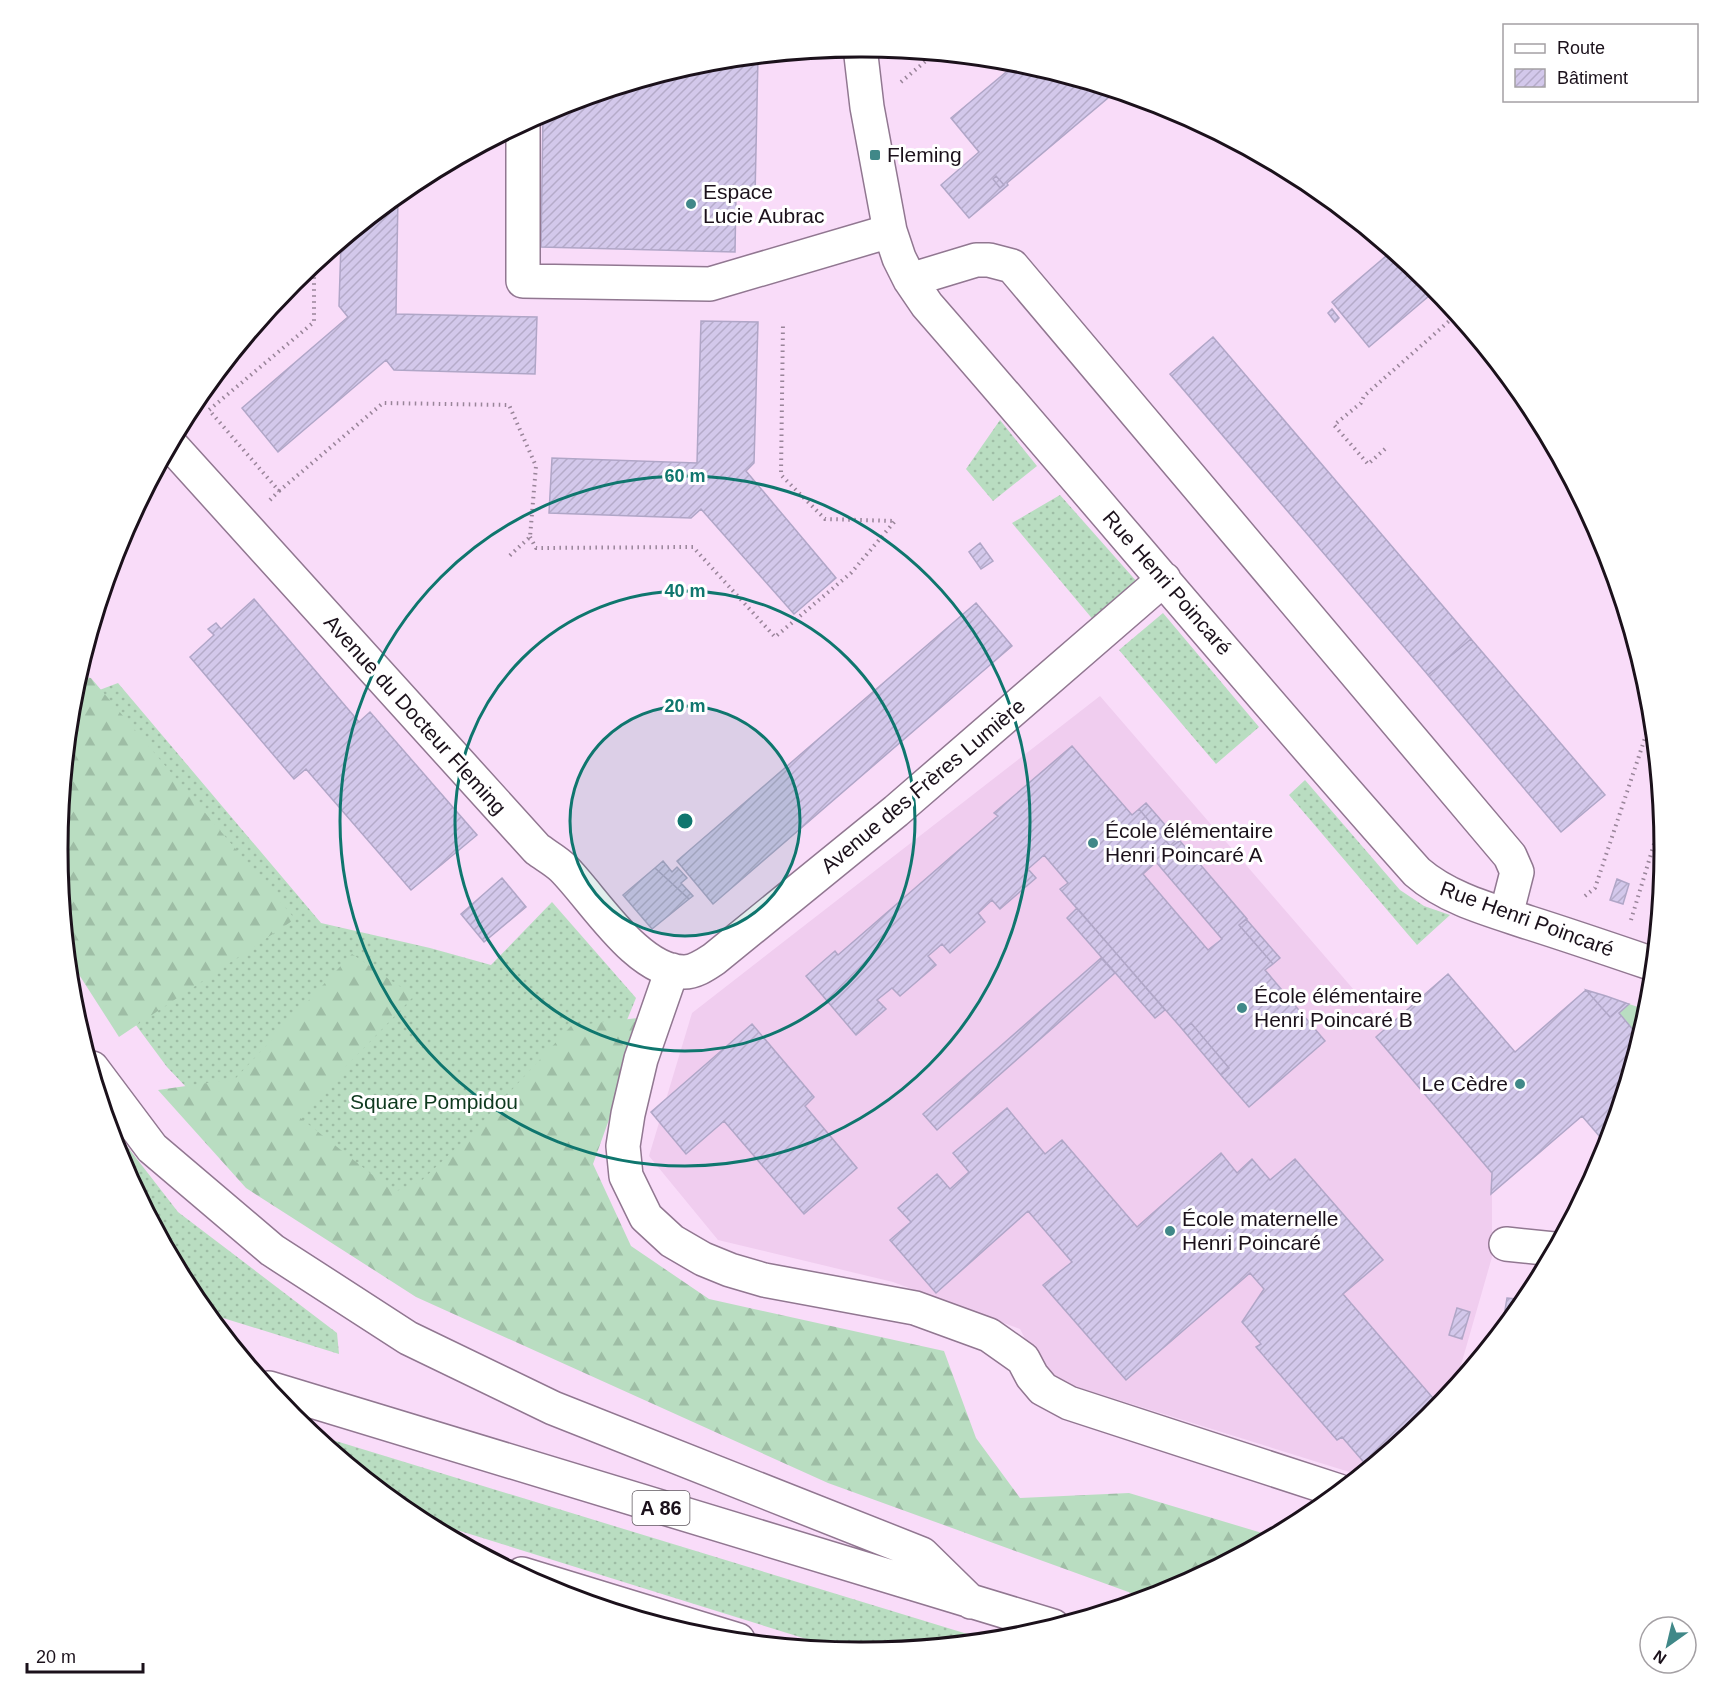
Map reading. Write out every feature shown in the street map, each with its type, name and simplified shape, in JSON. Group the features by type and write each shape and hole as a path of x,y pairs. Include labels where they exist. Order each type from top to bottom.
{"main road":[{"name":"Rue Henri Poincaré","path":"861,57 867,107 890,231 899,258 910,280 927,305 1164,579 1299,740 1429,883 1445,892 1506,915 1646,961"},
{"path":"524,133 523,280 710,284 890,231"},
{"path":"910,280 976,260 989,260 1012,266 1510,856 1517,872 1506,915"},
{"name":"Avenue du Docteur Fleming","path":"176,451 537,849 562,867 636,951 654,964 672,970"},
{"name":"Avenue des Frères Lumière","path":"672,970 686,972 714,959 896,811 1164,579"},
{"path":"672,970 641,1059 623,1146 626,1176 646,1217 672,1241 703,1259 730,1270 764,1280 915,1308 989,1335 1023,1359 1032,1376 1043,1389 1069,1404 1329,1488"},
{"path":"105,1086 152,1148 272,1250 408,1338 553,1408 922,1554 971,1602"},
{"path":"1506,1244 1546,1248"},
{"name":"A 86","path":"285,1393 1038,1622"},
{"path":"601,1598 657,1615"}],"path":[{"path":"279,492 209,410 314,322 314,277"},
{"path":"1385,449 1368,464 1334,425 1450,320"},
{"path":"244,526 279,492 383,403 509,405 536,466 530,537 536,548 693,547 776,637 851,573 895,521 825,519 781,475 783,323"},
{"path":"507,558 530,537"},
{"path":"1586,896 1595,888 1645,737"},
{"path":"1630,924 1654,845"}],"shaded area":[{"path":"1100,696 1386,1027 1376,1037 1492,1173 1492,1257 1460,1368 1384,1445 1350,1472 1045,1377 1020,1329 893,1282 718,1240 649,1156 692,1013"}],"green space":[{"path":"1000,420 1037,466 993,501 966,469"},
{"path":"1060,495 1138,583 1095,622 1012,523"},
{"path":"1163,613 1259,727 1216,764 1119,650"},
{"path":"88,678 91,678 295,919 119,1037 79,974 70,901 68,850 70,798 75,746"},
{"name":"Square Pompidou","path":"118,683 321,923 430,948 491,965 552,902 636,998 570,1159 560,1352 248,1152 167,1067 74,941 68,850 70,798 75,746 84,696"},
{"path":"1305,780 1400,890 1424,906 1450,915 1417,945 1289,795"},
{"path":"352,954 414,996 298,1116 394,1192 420,1182 472,1133 571,1026 646,1017 593,1164 631,1246 709,1299 944,1351 976,1438 1020,1498 1129,1493 1262,1533 1212,1560 1133,1594 828,1483 416,1297 246,1188 158,1090 235,1079"},
{"path":"1629,1004 1637,1007 1632,1029 1619,1013"},
{"path":"126,1145 178,1212 337,1333 339,1354 222,1318 175,1246 150,1200"},
{"path":"333,1440 968,1634 861,1642 810,1640 454,1529 379,1478"}],"building":[{"path":"758,64 755,196 736,196 735,252 541,247 543,124 606,99 656,84 706,72"},
{"path":"1008,71 1109,97 969,218 941,185 979,152 951,118","holes":["996,176 1004,185 1000,188 993,179"]},
{"path":"996,176 1004,185 1000,188 993,179"},
{"path":"398,208 396,314 537,317 535,374 394,370 386,360 278,452 242,408 348,317 339,306 341,252"},
{"path":"1386,256 1428,297 1369,347 1332,302"},
{"path":"1332,309 1339,318 1335,322 1328,313"},
{"path":"701,321 758,322 754,463 746,471 836,578 794,614 701,509 691,518 549,513 552,458 697,463"},
{"path":"1213,337 1471,639 1428,675 1170,374"},
{"path":"980,543 993,561 981,569 969,552"},
{"path":"254,599 359,722 370,712 477,835 411,890 306,769 294,779 190,657 214,635 208,629 216,623 221,629"},
{"path":"976,603 1012,646 713,904 677,861"},
{"path":"1471,639 1605,795 1561,832 1428,675"},
{"path":"1072,746 1132,815 1139,809 1171,847 1180,841 1247,919 1239,925 1273,964 1265,970 1325,1041 1249,1107 1221,1075 1229,1068 1191,1023 1183,1030 1060,889 1068,883 1044,855 1028,869 1036,878 1000,909 992,900 978,913 985,922 950,953 942,944 928,956 936,965 900,996 892,988 877,1000 886,1009 856,1035 806,976 835,951 838,955 998,816 994,813","holes":["1156,862 1222,939 1208,950 1143,874"]},
{"path":"1146,803 1179,841 1171,847 1139,809"},
{"path":"663,861 672,872 677,867 687,878 681,883 693,896 689,899 655,868"},
{"path":"655,868 689,899 652,929 623,895"},
{"path":"502,878 526,907 484,942 461,914"},
{"path":"1617,879 1629,884 1623,904 1610,900"},
{"path":"1077,908 1165,1010 1155,1018 1067,918"},
{"path":"1246,919 1280,958 1273,964 1239,925"},
{"path":"1101,958 1115,973 937,1130 923,1114"},
{"name":"Le Cèdre","path":"1448,974 1515,1052 1586,990 1610,1017 1626,1003 1629,1004 1619,1013 1632,1029 1611,1104 1599,1136 1582,1116 1491,1194 1492,1173 1376,1037"},
{"path":"1586,990 1606,996 1626,1003 1610,1017"},
{"path":"1191,1023 1229,1068 1221,1075 1183,1030"},
{"path":"752,1024 814,1097 805,1106 857,1168 804,1214 724,1121 686,1154 651,1112"},
{"path":"1007,1108 1045,1154 1062,1140 1137,1227 1221,1153 1237,1173 1252,1159 1270,1180 1295,1159 1383,1260 1343,1294 1433,1398 1363,1462 1342,1437 1337,1440 1256,1347 1261,1344 1242,1322 1264,1289 1250,1273 1126,1380 1043,1285 1072,1262 1028,1211 936,1293 890,1240 911,1222 898,1208 937,1174 950,1189 969,1172 953,1153"},
{"path":"1507,1298 1514,1299 1505,1311"},
{"path":"1457,1308 1470,1312 1462,1339 1449,1335"}],"place":[{"name":"Fleming","path":"875,155"},
{"name":"Espace Lucie Aubrac","path":"691,204"},
{"name":"École élémentaire Henri Poincaré A","path":"1093,843"},
{"name":"École élémentaire Henri Poincaré B","path":"1242,1008"},
{"name":"Le Cèdre","path":"1520,1084"},
{"name":"École maternelle Henri Poincaré","path":"1170,1231"}]}
